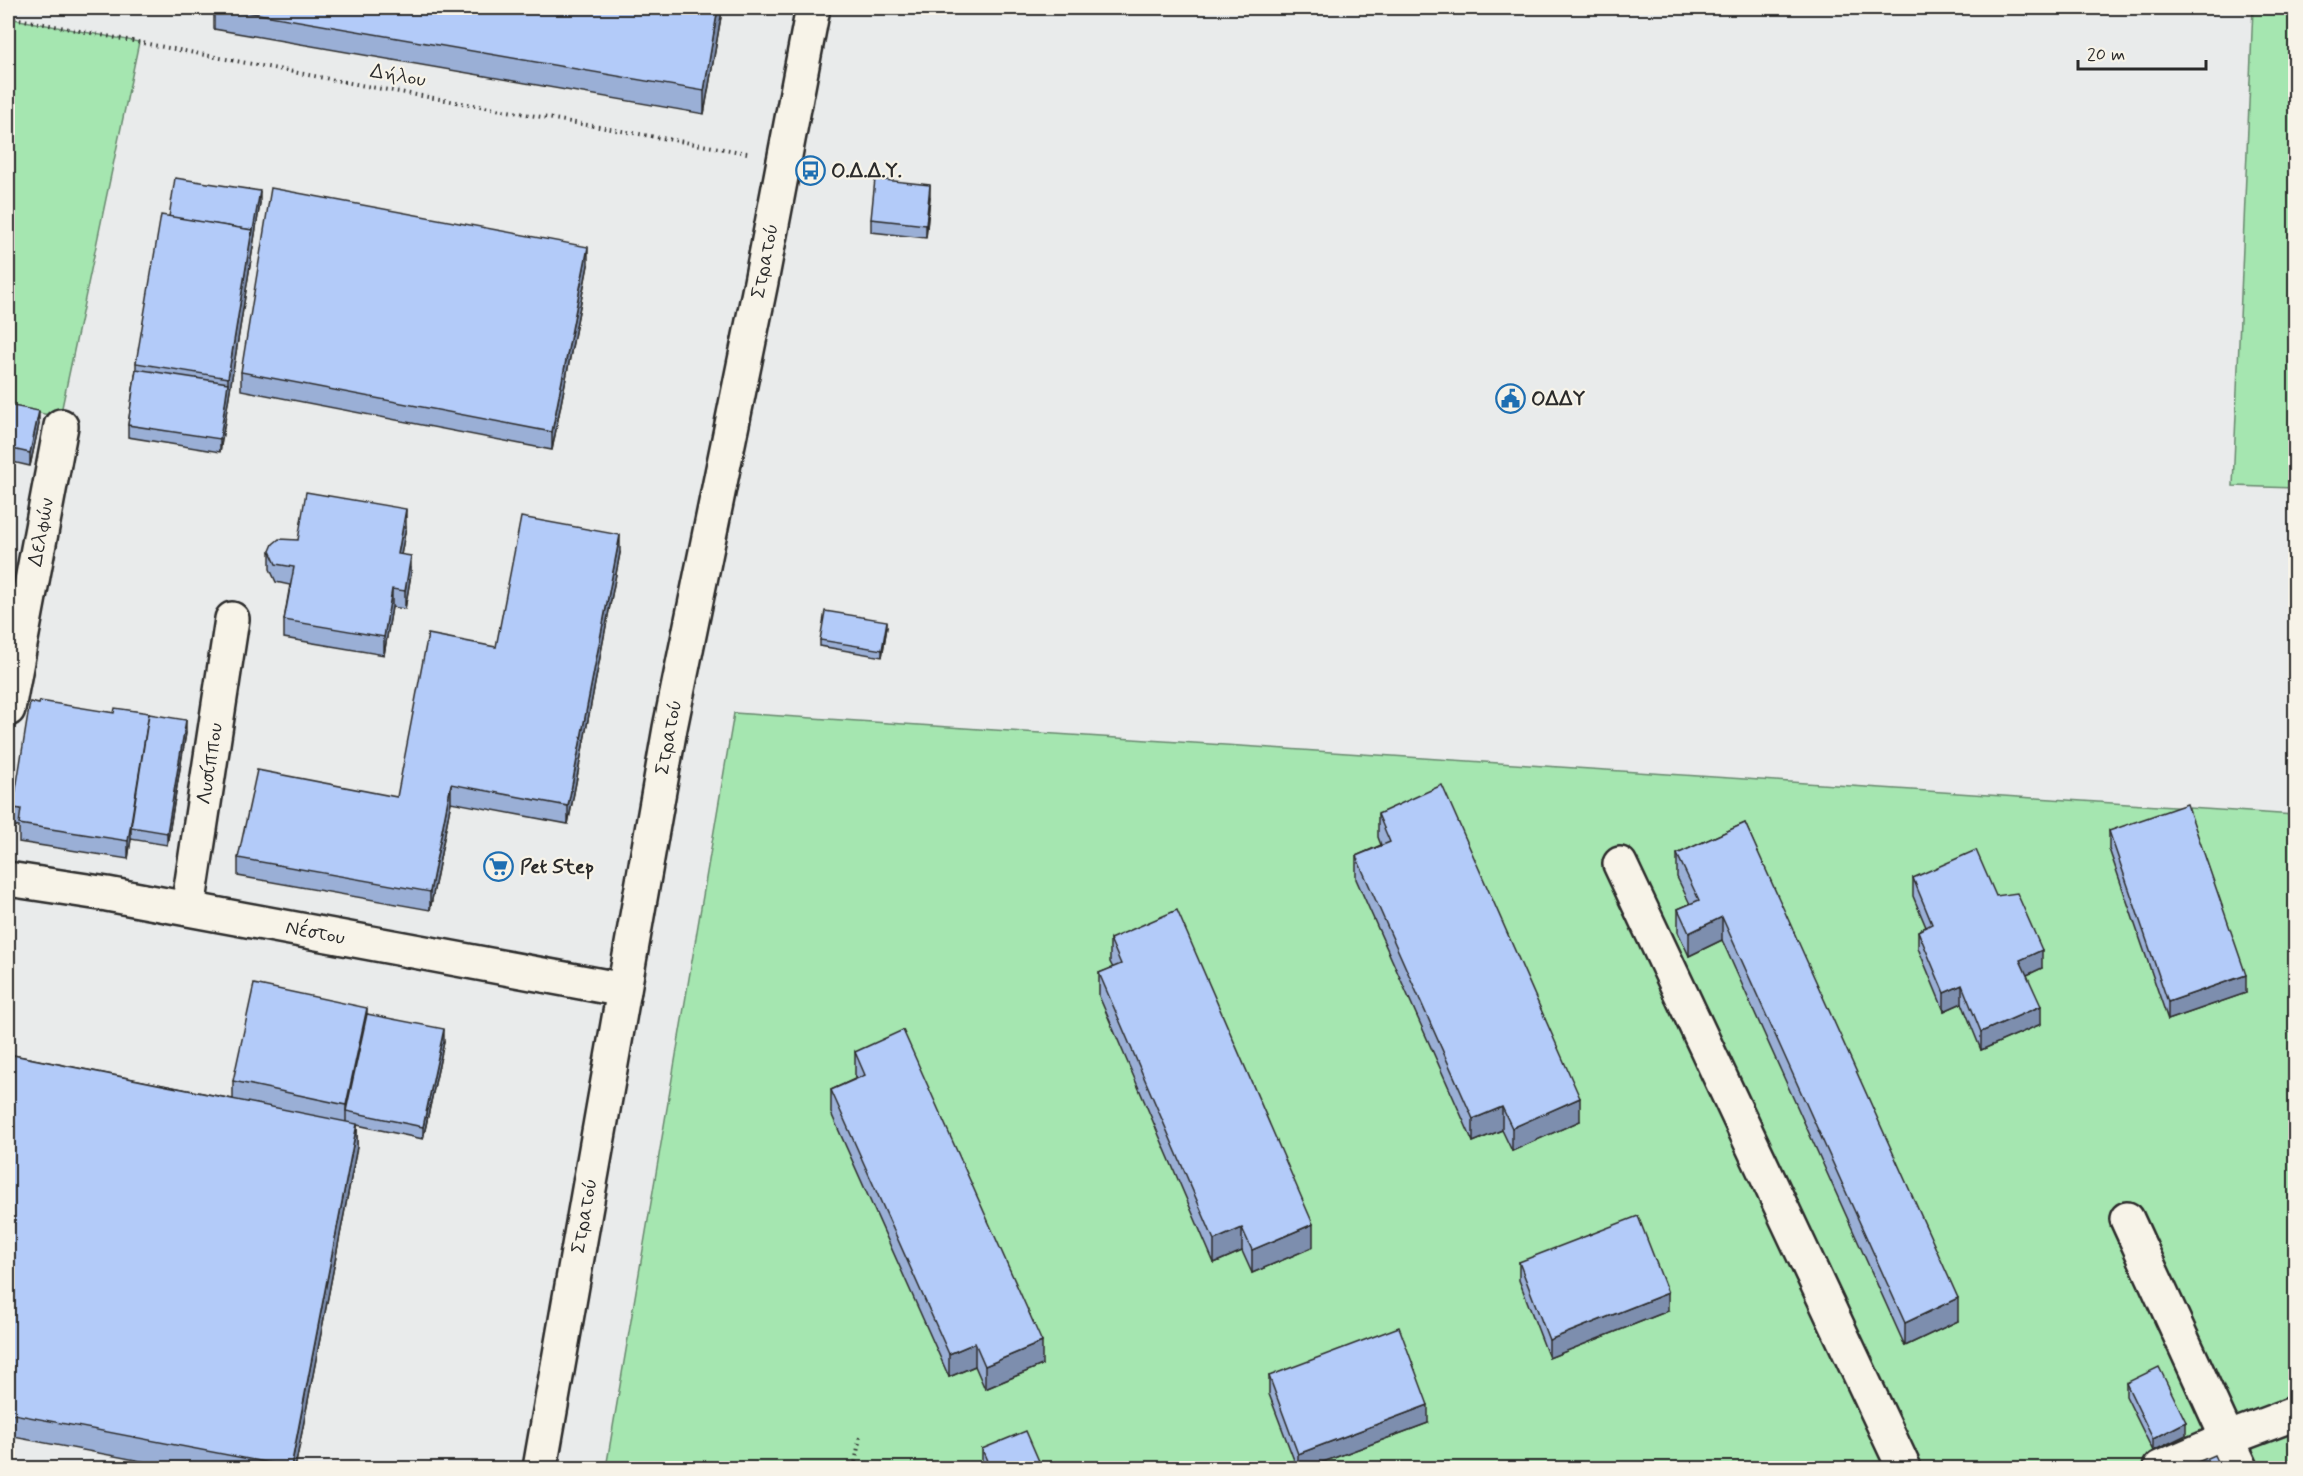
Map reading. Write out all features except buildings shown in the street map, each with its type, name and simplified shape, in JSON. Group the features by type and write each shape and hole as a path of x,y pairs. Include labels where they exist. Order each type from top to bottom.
{"main road":[{"name":"Στρατού","path":"540,1468 670,728 761,282 813,8"},
{"name":"Δελφών","path":"8,709 61,426"},
{"name":"Λυσίππου","path":"188,908 232,619"},
{"path":"1620,864 1904,1468"},
{"name":"Νέστου","path":"8,879 188,908 624,990"},
{"path":"2127,1219 2241,1468"},
{"path":"2160,1468 2295,1413"}],"path":[{"name":"Δήλου","path":"8,17 359,84 783,159"},
{"path":"854,1468 860,1437"}],"green space":[{"path":"2253,8 2295,8 2295,488 2233,486"},
{"path":"8,18 139,42 60,417 8,407"},
{"path":"734,713 2295,815 2295,1468 606,1468"}],"place":[{"name":"Ο.Δ.Δ.Υ.","path":"810,171"},
{"name":"ΟΔΔΥ","path":"1510,399"},
{"name":"Pet Step","path":"499,867"}]}
